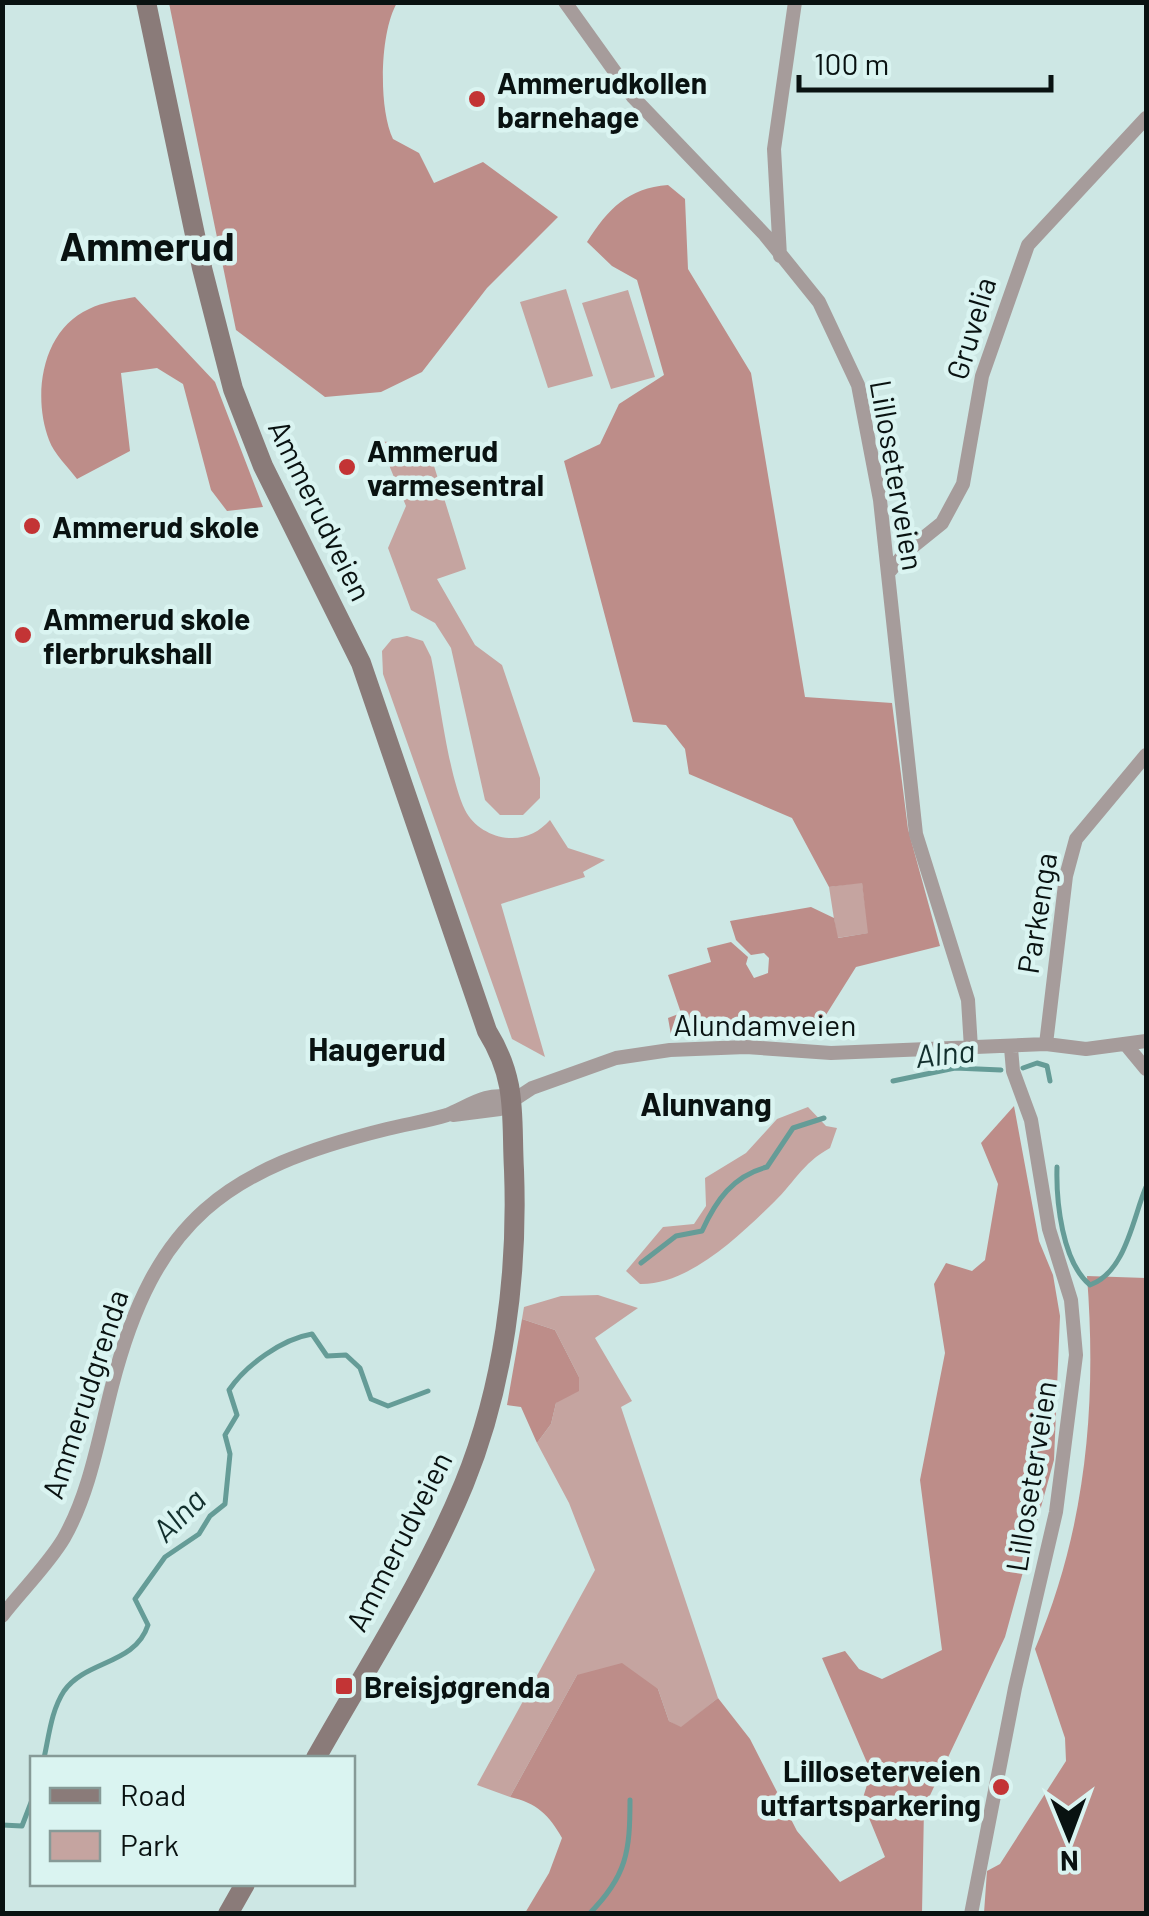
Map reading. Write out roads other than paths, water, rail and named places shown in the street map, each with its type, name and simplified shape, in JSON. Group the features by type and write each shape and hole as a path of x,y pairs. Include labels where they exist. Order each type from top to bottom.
{"street":[{"name":"Ammerudveien","path":"146,2 194,232 230,377 263,466 360,663 487,1031 513,1160 509,1304 499,1363 475,1454 443,1530 317,1756"},
{"name":"Lilloseterveien","path":"565,2 633,97 819,302 858,386 889,572 916,834 968,1000 971,1048"},
{"path":"780,257 774,150 795,2"},
{"name":"Gruvelia","path":"889,572 906,552 942,523 963,484 982,376 1028,245 1146,118"},
{"name":"Parkenga","path":"1046,1044 1066,876 1076,839 1146,756"},
{"name":"Alundamveien","path":"447,1114 503,1101 616,1058 670,1050 746,1047 831,1053 1046,1044 1086,1049 1146,1041"},
{"path":"1127,1046 1146,1069"},
{"name":"Lilloseterveien","path":"971,1914 1014,1688 1056,1512 1076,1340 1072,1300 1046,1217 1031,1120 1013,1071 1010,1048"},
{"name":"Ammerudgrenda","path":"2,1616 63,1538 87,1485 132,1318 171,1242 249,1178 301,1152 447,1114"},
{"path":"228,1914 244,1886"}],"waterway":[{"name":"Alna","path":"1023,1068 1037,1063 1047,1066 1050,1081"},
{"name":"Alna","path":"893,1081 955,1068 1001,1070"},
{"name":"Alna","path":"641,1263 676,1236 702,1231 727,1191 744,1176 767,1167 793,1128 824,1118"},
{"name":"Alna","path":"1057,1167 1067,1247 1090,1285 1102,1278 1120,1256 1146,1187"},
{"name":"Alna","path":"44,1756 53,1715 64,1691 73,1681 122,1655 142,1638 148,1625 135,1599 165,1557 199,1534 210,1516 225,1504 230,1454 225,1435 237,1415 229,1390 245,1371 277,1347 312,1334 327,1356 346,1355 360,1368 371,1399 388,1406 428,1391"},
{"path":"589,1914 611,1887 624,1862 630,1800"},
{"name":"Alna","path":"2,1825 22,1826 30,1805"}],"place":[{"name":"Ammerudkollen barnehage","path":"477,99"},
{"name":"Ammerud varmesentral","path":"347,467"},
{"name":"Ammerud skole","path":"32,526"},
{"name":"Ammerud skole flerbrukshall","path":"23,635"},
{"name":"Breisjøgrenda","path":"344,1686"},
{"name":"Lilloseterveien utfartsparkering","path":"1001,1787"}],"district":[{"name":"Ammerud","path":"147,245"},
{"name":"Haugerud","path":"377,1048"},
{"name":"Alunvang","path":"706,1103"}]}
